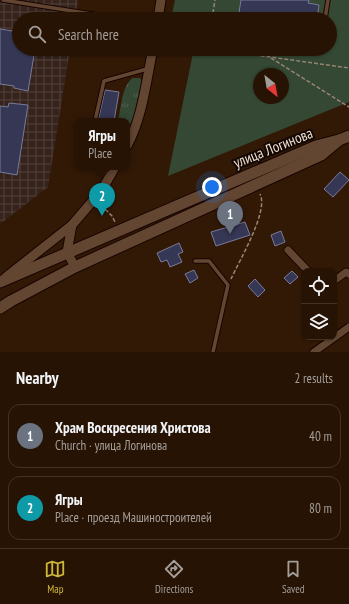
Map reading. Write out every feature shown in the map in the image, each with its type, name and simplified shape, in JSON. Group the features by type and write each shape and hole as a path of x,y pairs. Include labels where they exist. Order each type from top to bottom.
{"main road":[{"name":"улица Логинова","path":"0,282 316,146 344,138"},
{"name":"улица Логинова","path":"0,308 10,301 75,266 321,155 344,138"}],"street":[{"path":"159,12 161,0"},
{"path":"130,140 142,103 151,56"},
{"path":"0,282 72,225 102,190 113,170"},
{"path":"72,225 68,252 75,266"},
{"path":"288,250 305,268"},
{"path":"337,279 346,272 349,274"},
{"path":"314,352 349,327"}],"lane":[{"path":"3,0 79,12"},
{"path":"326,12 328,0"},
{"path":"96,118 104,81 148,69"},
{"path":"195,261 209,261 228,285 213,352"}],"path":[{"path":"213,12 215,0"},
{"path":"263,56 349,68"},
{"path":"270,57 349,107"},
{"path":"95,198 112,216 119,230"},
{"path":"228,285 257,225 262,199"}],"shaded area":[{"path":"0,0 78,0 76,12 12,12 12,56 69,56 48,187 0,224"}],"green space":[{"path":"175,0 349,0 349,102 168,176 192,56 337,56 337,12 172,12"},
{"path":"133,78 140,78 143,83 140,101 130,125 130,118 118,118 122,97 129,81"}],"building":[{"path":"241,0 309,0 308,3 319,5 318,12 239,12"},
{"path":"0,29 12,31 12,56 34,56 28,91 14,88 14,86 0,84"},
{"path":"105,90 119,92 115,118 99,118"},
{"path":"9,103 28,105 17,175 0,172 0,106 8,107"},
{"path":"340,172 349,180 333,197 324,189"},
{"path":"245,222 250,235 216,246 211,232"},
{"path":"281,231 285,242 275,246 271,235"},
{"path":"179,243 183,252 178,254 182,262 170,267 167,260 161,262 157,253"},
{"path":"194,270 198,278 190,283 185,274"},
{"path":"292,271 298,277 290,284 284,278"},
{"path":"255,279 265,290 258,297 248,286"}],"place":[{"name":"Ягры","path":"102,216"},
{"name":"Храм Воскресения Христова","path":"230,234"}]}
